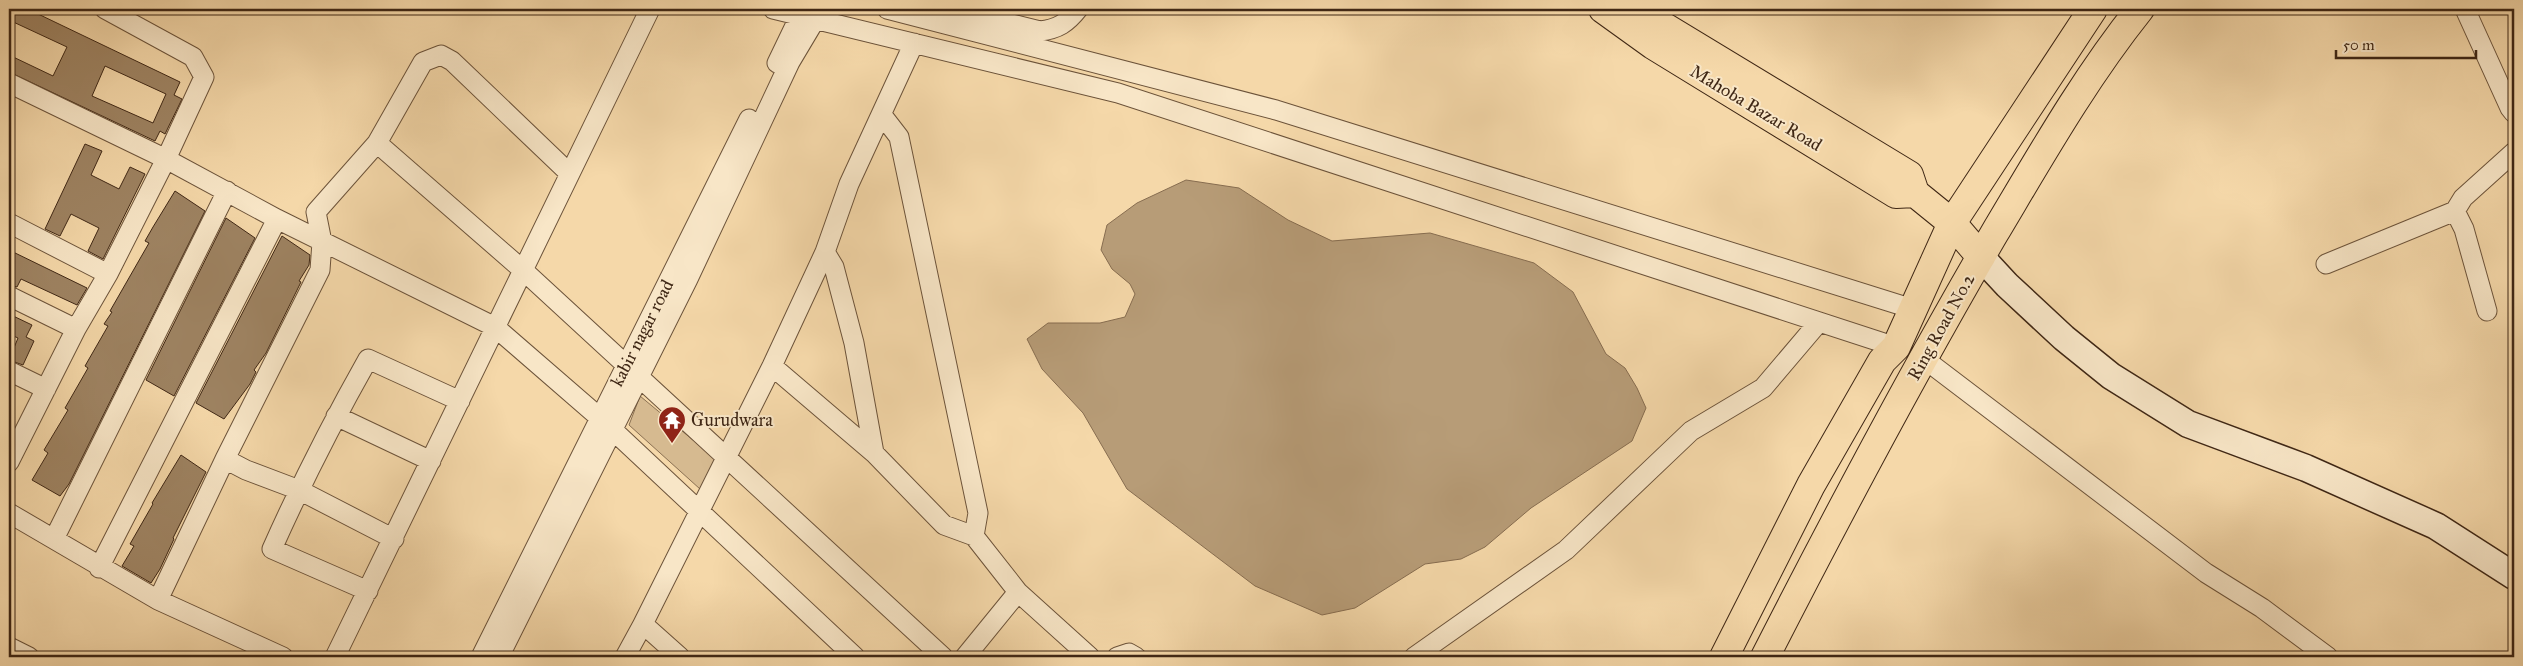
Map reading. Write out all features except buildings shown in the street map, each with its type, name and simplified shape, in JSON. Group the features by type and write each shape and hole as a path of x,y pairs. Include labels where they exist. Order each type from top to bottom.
{"main road":[{"name":"Mahoba Bazar Road","path":"1603,9 1653,45 1896,194 1915,193"},
{"name":"Mahoba Bazar Road","path":"1635,9 1909,175 1915,193 1952,223 1981,257"},
{"name":"Ring Road No.2","path":"1724,657 1811,486 1882,361 1896,347 1952,223 2093,9"},
{"name":"Ring Road No.2","path":"1765,657 1832,526 1923,358 1981,257 2059,125 2118,36 2140,9"}],"street":[{"path":"9,462 76,329 108,274 166,159 204,77 193,57 105,9"},
{"path":"335,657 650,9"},
{"path":"773,9 810,13 914,43 1118,93 1896,347"},
{"path":"887,9 1276,110 1913,309"},
{"path":"950,9 1040,31 1056,29 1070,19 1078,9"},
{"path":"2465,9 2514,113"},
{"name":"kabir nagar road","path":"481,657 606,423 810,13"},
{"path":"625,657 772,366 825,252 849,184 914,43"},
{"path":"158,600 225,459 320,270 322,242 316,212 377,143 423,62 440,54 452,61 569,173"},
{"path":"9,83 166,159 277,219 496,328 606,423 855,657"},
{"path":"882,115 899,137 978,513 974,536"},
{"path":"377,143 524,271 943,657"},
{"path":"2326,264 2455,211 2463,198 2514,152"},
{"path":"54,539 227,191"},
{"path":"2455,211 2464,229 2487,311"},
{"path":"99,568 277,219"},
{"path":"9,223 108,274"},
{"path":"825,252 834,266 854,343 874,452"},
{"path":"1981,257 2007,285 2064,338 2111,376 2188,424 2306,468 2436,526 2514,576"},
{"path":"9,296 76,329"},
{"path":"1414,657 1566,550 1691,431 1763,388 1819,322"},
{"path":"1923,358 2206,573 2262,608 2328,657"},
{"path":"368,591 272,549 299,490 336,416 368,359 460,401"},
{"path":"772,366 874,452 944,525 974,536 1018,592 1090,657"},
{"path":"9,371 46,389"},
{"path":"336,416 431,461"},
{"path":"499,657 606,423"},
{"path":"225,459 246,470 299,490 394,539"},
{"path":"9,513 99,568 158,600 283,657"},
{"path":"965,657 1018,592"},
{"path":"643,624 680,657"},
{"path":"9,647 29,657"},
{"path":"1118,657 1129,653 1136,657"}],"shaded area":[{"path":"1186,180 1239,188 1288,220 1332,241 1430,233 1534,263 1573,292 1606,354 1625,368 1637,388 1646,408 1632,441 1531,508 1485,547 1461,559 1425,564 1355,608 1322,615 1255,586 1127,489 1083,413 1042,369 1027,339 1048,323 1100,323 1125,317 1135,294 1130,284 1112,269 1101,250 1107,225 1137,203"},
{"path":"640,396 717,460 700,489 629,425"}],"place":[{"name":"Gurudwara","path":"672,444"}]}
